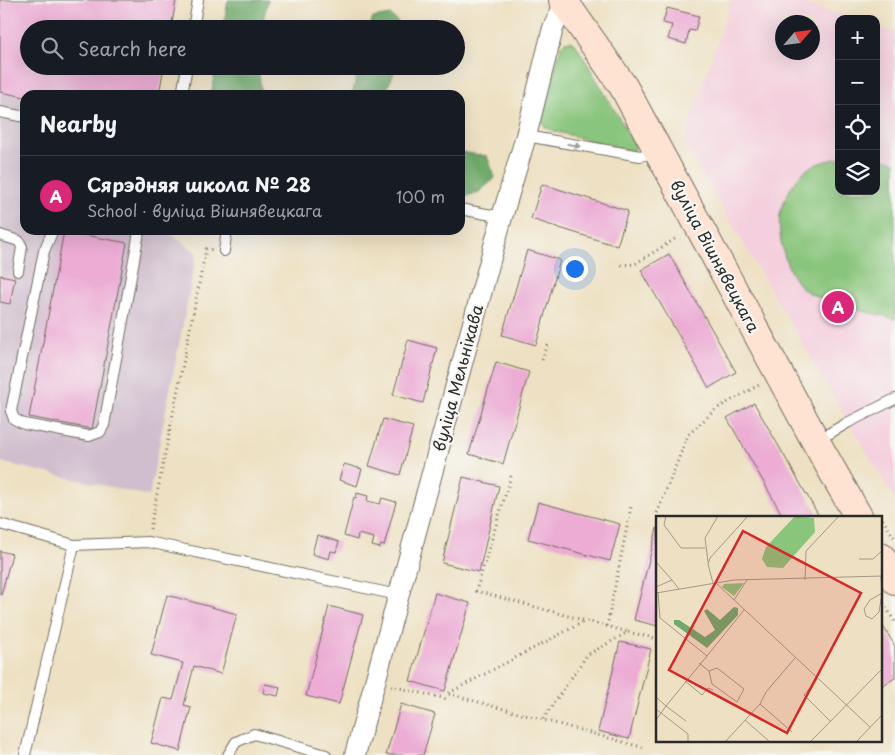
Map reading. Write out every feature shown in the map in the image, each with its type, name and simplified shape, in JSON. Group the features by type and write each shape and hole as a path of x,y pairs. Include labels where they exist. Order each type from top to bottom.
{"main road":[{"name":"вуліца Вішнявецкага","path":"564,2 623,86 858,516"},
{"path":"882,559 895,580"}],"street":[{"name":"вуліца Мельнікава","path":"355,755 502,217 526,136 552,28 564,2"}],"lane":[{"path":"195,20 198,0"},
{"path":"183,90 185,75"},
{"path":"0,112 20,116"},
{"path":"526,136 640,156 658,152"},
{"path":"465,210 502,217"},
{"path":"0,235 19,241 22,247 18,271"},
{"path":"52,235 44,250 11,411 14,419 24,424 90,436 100,432 104,425 138,235"},
{"path":"224,251 226,235"},
{"path":"816,442 849,422 895,399"},
{"path":"0,524 74,545 148,542 398,595"},
{"path":"25,755 74,545"},
{"path":"228,755 236,742 254,734 326,755"}],"path":[{"path":"621,265 635,264 678,237"},
{"path":"148,542 206,249 224,251"},
{"path":"542,360 549,342"},
{"path":"658,513 688,435 716,409 760,385"},
{"path":"511,476 476,592 656,639"},
{"path":"606,626 631,506"},
{"path":"882,601 895,622"},
{"path":"586,621 449,694 645,748"},
{"path":"543,719 588,655 628,632"},
{"path":"374,682 447,699"}],"shaded area":[{"path":"0,0 176,0 173,20 20,20 20,75 162,75 160,90 20,90 20,235 174,235 197,253 149,496 0,462"},
{"path":"731,0 794,0 839,15 835,15 835,195 880,195 880,28 895,33 895,500 684,143"}],"green space":[{"path":"228,0 268,0 263,20 225,20"},
{"path":"390,15 396,20 372,20 373,18"},
{"path":"570,41 576,45 635,145 635,149 632,151 553,131 544,126 542,119 561,46 565,42"},
{"path":"214,75 259,75 261,90 212,90"},
{"path":"357,75 393,75 387,90 353,90"},
{"path":"465,153 487,156 495,178 479,192 465,196"},
{"path":"880,158 895,162 895,319 819,297 801,287 791,272 781,243 780,215 783,203 793,184 806,170 817,164 835,159 835,195 880,195"}],"building":[{"path":"0,0 176,0 173,20 20,20 20,75 162,75 160,90 20,90 20,96 0,92"},
{"path":"667,8 699,16 695,31 689,30 686,44 668,39 672,25 663,23"},
{"path":"542,184 628,211 617,246 531,219"},
{"path":"63,235 85,235 127,243 92,429 29,417"},
{"path":"527,250 560,260 536,345 502,335"},
{"path":"669,254 736,372 709,388 641,270"},
{"path":"0,275 15,278 10,304 0,302"},
{"path":"408,340 437,348 423,403 393,395"},
{"path":"496,362 529,372 503,464 469,454"},
{"path":"754,403 819,516 783,516 727,418"},
{"path":"383,419 413,427 400,475 369,466"},
{"path":"344,464 362,469 357,486 339,480"},
{"path":"463,477 499,486 479,572 442,563"},
{"path":"357,493 368,496 367,501 380,504 382,498 396,502 384,546 381,545 380,548 372,546 374,538 358,534 357,540 344,536 354,497 356,498"},
{"path":"538,502 620,524 610,561 528,539"},
{"path":"656,532 656,626 634,620"},
{"path":"317,535 339,542 336,552 331,551 329,559 312,554"},
{"path":"0,551 12,554 1,595 0,595"},
{"path":"435,593 470,603 445,691 410,681"},
{"path":"167,595 237,614 221,674 194,666 184,705 191,707 180,751 151,743 163,698 173,700 183,663 151,655"},
{"path":"329,606 363,615 339,704 306,696"},
{"path":"882,625 895,646 895,678 882,685"},
{"path":"620,642 651,649 629,739 598,731"},
{"path":"265,684 280,687 278,696 263,693"},
{"path":"401,704 435,714 423,755 386,755"}],"place":[{"name":"Сярэдняя школа № 28","path":"838,307"}]}
